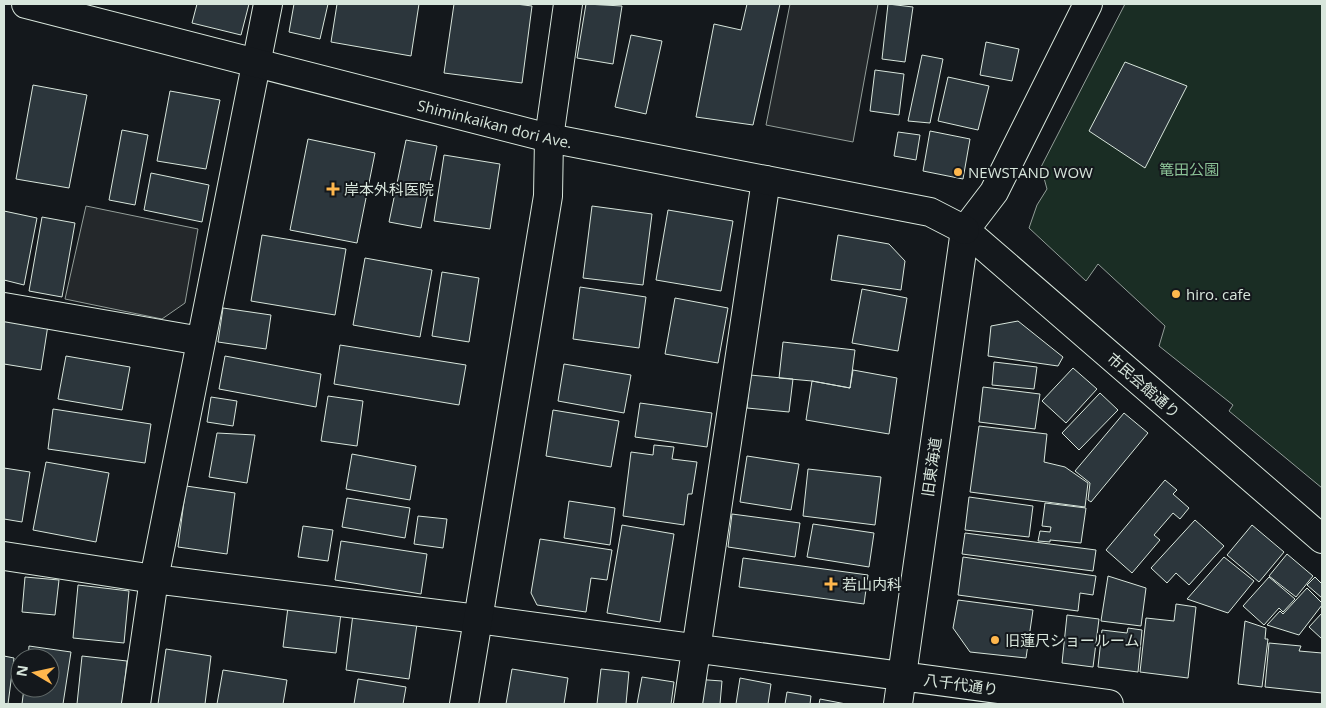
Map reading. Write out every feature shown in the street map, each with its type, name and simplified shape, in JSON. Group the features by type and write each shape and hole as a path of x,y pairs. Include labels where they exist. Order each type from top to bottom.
{"street":[{"name":"Shiminkaikan dori Ave.","path":"26,4 549,138 930,212 965,230"},
{"path":"136,704 154,578 268,4"},
{"path":"464,704 548,196 549,138 568,4"},
{"path":"965,230 994,192 1088,4"},
{"path":"688,704 766,180"},
{"name":"市民会館通り","path":"965,230 1322,539"},
{"name":"旧東海道","path":"898,704 965,230"},
{"path":"4,307 201,341"},
{"name":"八千代通り","path":"4,556 154,578 478,619 1109,704"}],"green space":[{"name":"篭田公園","path":"1125,4 1322,4 1322,488 1229,411 1233,405 1159,346 1165,326 1098,264 1086,281 1029,228 1037,205 1047,189 1041,167"}],"shaded area":[{"path":"790,4 878,4 853,142 766,125"},
{"path":"86,206 198,229 185,303 162,319 65,299"}],"building":[{"path":"197,4 249,4 241,35 192,23"},
{"path":"294,4 328,4 320,39 289,32"},
{"path":"337,4 419,4 411,56 331,42"},
{"path":"454,4 516,4 532,6 522,83 444,73"},
{"path":"586,4 622,6 613,64 577,58"},
{"path":"747,4 780,4 753,125 696,117 714,24 741,30"},
{"path":"888,4 913,7 905,62 882,59"},
{"path":"631,35 662,41 646,114 615,107"},
{"path":"986,42 1019,49 1012,81 980,75"},
{"path":"922,55 943,59 930,123 908,121"},
{"path":"1125,62 1187,86 1145,168 1089,131"},
{"path":"875,70 904,74 899,115 870,111"},
{"path":"948,77 989,86 978,130 938,121"},
{"path":"33,85 87,95 69,188 16,179"},
{"path":"170,91 220,100 206,169 157,161"},
{"path":"122,130 148,135 135,205 109,200"},
{"path":"930,131 970,139 963,179 923,171"},
{"path":"898,132 920,135 916,160 894,156"},
{"path":"308,139 375,153 357,243 290,230"},
{"path":"406,140 437,146 421,228 389,222"},
{"path":"444,155 500,164 490,229 434,221"},
{"path":"151,173 209,185 202,222 144,210"},
{"path":"592,206 652,214 643,285 583,278"},
{"path":"668,210 733,221 721,291 656,280"},
{"path":"4,211 37,218 24,285 4,280"},
{"path":"42,217 75,223 62,297 29,291"},
{"path":"262,235 346,249 335,315 251,301"},
{"path":"838,235 889,244 905,261 901,290 831,280"},
{"path":"365,258 432,270 420,337 353,325"},
{"path":"442,272 479,278 469,342 432,336"},
{"path":"580,287 646,297 639,348 573,339"},
{"path":"862,289 907,298 898,351 852,343"},
{"path":"675,298 728,308 718,363 665,354"},
{"path":"223,308 271,315 266,349 218,342"},
{"path":"4,318 48,325 41,370 4,364"},
{"path":"1018,321 1063,357 1058,366 988,356 991,326"},
{"path":"783,342 855,350 850,388 812,381 779,378"},
{"path":"340,345 466,365 459,405 334,384"},
{"path":"66,356 130,367 122,410 58,399"},
{"path":"225,356 321,374 316,407 219,389"},
{"path":"994,362 1037,367 1034,389 992,385"},
{"path":"564,364 631,375 624,413 558,401"},
{"path":"1073,368 1097,389 1066,423 1042,401"},
{"path":"853,370 897,378 889,434 806,420 812,381 850,388"},
{"path":"750,375 793,379 789,412 747,408"},
{"path":"983,387 1040,394 1035,429 979,422"},
{"path":"1100,393 1118,410 1079,450 1062,433"},
{"path":"328,396 363,401 357,446 321,441"},
{"path":"211,397 237,401 233,426 207,422"},
{"path":"640,403 712,413 707,447 635,437"},
{"path":"53,409 151,424 145,463 48,449"},
{"path":"553,410 619,421 611,467 546,456"},
{"path":"1124,413 1148,433 1091,502 1088,500 1090,483 1075,471"},
{"path":"979,426 1047,434 1044,462 1065,467 1088,483 1085,507 970,492"},
{"path":"217,433 255,435 247,483 209,477"},
{"path":"654,445 674,447 672,459 697,462 692,494 688,494 684,525 623,516 631,452 653,455"},
{"path":"352,454 416,466 410,500 346,489"},
{"path":"747,456 799,464 791,510 740,502"},
{"path":"46,462 109,473 96,542 33,530"},
{"path":"4,468 30,472 22,522 4,519"},
{"path":"808,469 881,477 875,525 803,516"},
{"path":"1165,480 1177,490 1173,494 1189,508 1180,519 1173,513 1154,535 1160,540 1132,573 1106,550"},
{"path":"186,486 235,493 227,554 178,547"},
{"path":"969,497 1033,506 1029,537 965,530"},
{"path":"347,498 410,508 405,538 342,527"},
{"path":"569,501 615,508 610,545 564,538"},
{"path":"1045,503 1086,508 1081,543 1050,540 1050,542 1038,541 1040,531 1050,532 1051,527 1042,526"},
{"path":"732,514 800,523 795,557 728,547"},
{"path":"418,516 447,519 443,548 414,544"},
{"path":"1195,520 1224,546 1189,585 1176,573 1167,583 1151,568"},
{"path":"813,524 874,533 869,567 807,557"},
{"path":"622,525 674,534 660,622 607,613"},
{"path":"1252,525 1284,552 1259,582 1227,555"},
{"path":"303,526 333,530 328,561 298,557"},
{"path":"965,533 1096,550 1093,571 962,554"},
{"path":"540,539 612,550 607,580 591,578 586,612 537,605 531,593"},
{"path":"341,541 427,554 421,594 335,580"},
{"path":"1287,554 1313,576 1296,597 1269,576"},
{"path":"963,557 1096,576 1093,595 1080,593 1078,611 958,595"},
{"path":"1224,557 1254,581 1228,613 1187,599"},
{"path":"743,558 868,575 864,604 739,587"},
{"path":"1108,576 1146,588 1141,626 1101,621"},
{"path":"25,577 59,580 55,615 22,612"},
{"path":"1269,577 1295,599 1283,612 1279,608 1264,625 1243,606"},
{"path":"1315,577 1322,584 1322,598 1307,585"},
{"path":"78,585 129,591 124,643 73,638"},
{"path":"1307,588 1322,605 1299,635 1267,625 1280,611 1283,614"},
{"name":"旧蓮尺ショールーム","path":"958,600 1033,610 1026,658 970,652 953,628"},
{"path":"1176,604 1196,607 1188,678 1140,672 1146,618 1174,621"},
{"path":"288,607 341,613 336,653 283,647"},
{"path":"1322,613 1322,639 1309,627"},
{"path":"353,614 417,624 409,679 346,670"},
{"path":"1067,615 1099,619 1093,667 1062,663"},
{"path":"1245,621 1266,628 1265,639 1268,639 1262,687 1238,684"},
{"path":"1128,628 1142,630 1138,672 1098,667 1102,630 1127,633"},
{"path":"1269,643 1301,646 1299,651 1322,653 1322,693 1265,687"},
{"path":"166,649 211,656 205,704 158,704"},
{"path":"60,650 71,652 63,704 22,704 23,698 60,698"},
{"path":"4,656 10,657 10,689 8,704 4,704"},
{"path":"82,656 127,661 122,704 77,704"},
{"path":"512,669 568,678 564,704 506,704"},
{"path":"601,669 629,672 626,704 597,704"},
{"path":"223,670 287,680 283,704 217,704"},
{"path":"642,677 674,682 671,704 637,704"},
{"path":"740,678 771,684 768,704 736,704"},
{"path":"358,679 406,687 403,704 354,704"},
{"path":"694,679 722,681 720,704 692,704"},
{"path":"787,692 811,696 810,704 785,704"},
{"path":"820,699 846,704 819,704"}],"place":[{"name":"NEWSTAND WOW","path":"958,172"},
{"name":"岸本外科医院","path":"333,189"},
{"name":"hiro. cafe","path":"1176,294"},
{"name":"若山内科","path":"831,584"},
{"name":"旧蓮尺ショールーム","path":"995,640"}]}
